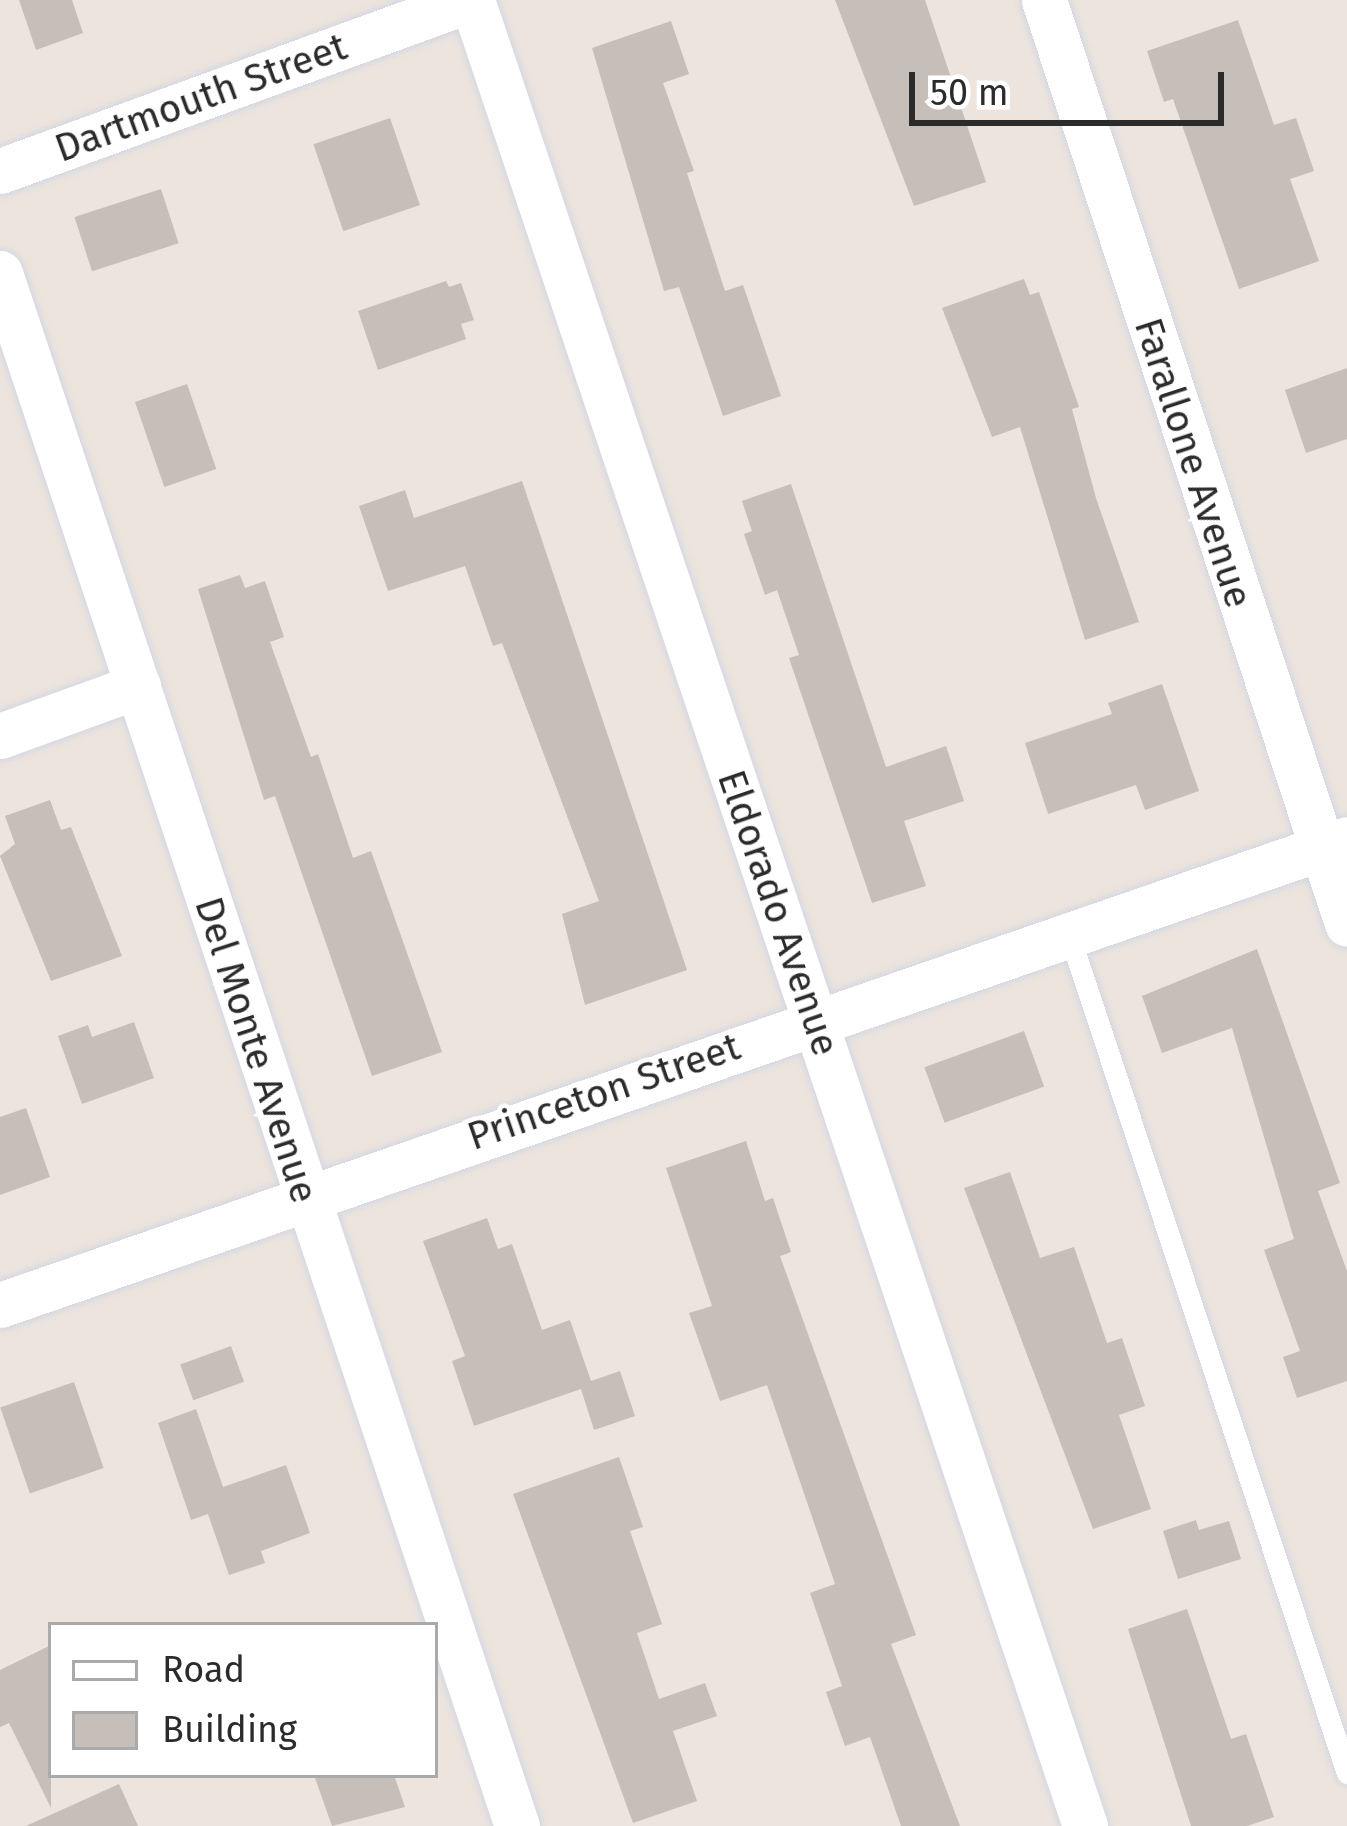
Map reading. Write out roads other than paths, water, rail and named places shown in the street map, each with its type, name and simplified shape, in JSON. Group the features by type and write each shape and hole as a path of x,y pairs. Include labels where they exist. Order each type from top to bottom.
{"street":[{"name":"Dartmouth Street","path":"0,171 471,0"},
{"name":"Eldorado Avenue","path":"471,0 1085,1826"},
{"name":"Farallone Avenue","path":"1044,0 1333,844 1347,924"},
{"name":"Del Monte Avenue","path":"0,273 517,1826"},
{"path":"0,736 138,686"},
{"name":"Princeton Street","path":"0,1305 303,1194 1333,844"}],"lane":[{"path":"1068,933 1347,1772"}]}
